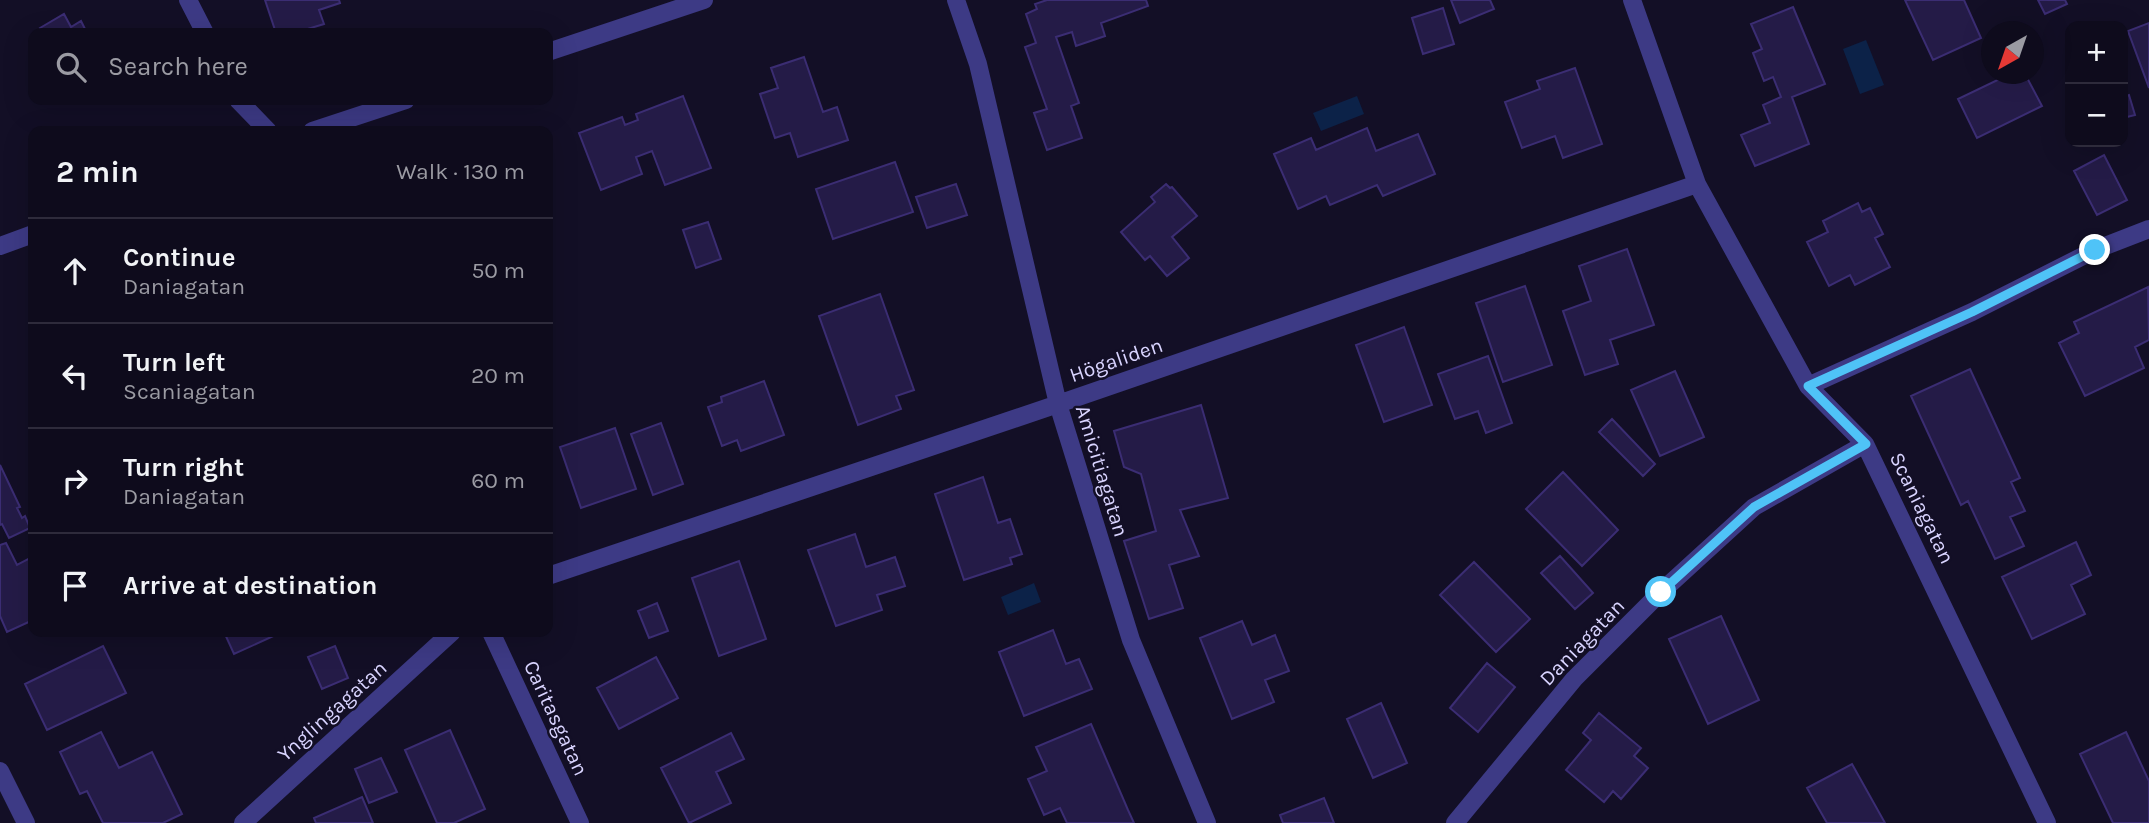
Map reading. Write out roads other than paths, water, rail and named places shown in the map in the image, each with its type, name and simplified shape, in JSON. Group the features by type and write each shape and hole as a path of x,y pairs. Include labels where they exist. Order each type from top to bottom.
{"street":[{"path":"188,0 202,28"},
{"path":"553,50 704,0"},
{"name":"Amicitiagatan","path":"956,0 978,64 1058,404 1131,640 1207,823"},
{"name":"Scaniagatan","path":"1632,0 1697,184 1808,386 1866,444 2047,823"},
{"path":"243,105 263,126"},
{"path":"327,126 391,105"},
{"name":"Högaliden","path":"553,574 1697,184"},
{"path":"1808,386 1972,312 2095,250 2149,229"},
{"path":"0,246 28,236"},
{"name":"Daniagatan","path":"1455,823 1574,679 1661,592 1754,507 1866,444"},
{"name":"Ynglingagatan","path":"243,823 447,637"},
{"name":"Caritasgatan","path":"493,637 580,823"},
{"path":"0,771 26,823"}],"water":[{"path":"1866,40 1884,85 1860,94 1843,49"},
{"path":"1357,96 1364,114 1321,131 1313,113"},
{"path":"1034,583 1041,602 1008,615 1001,597"}]}
